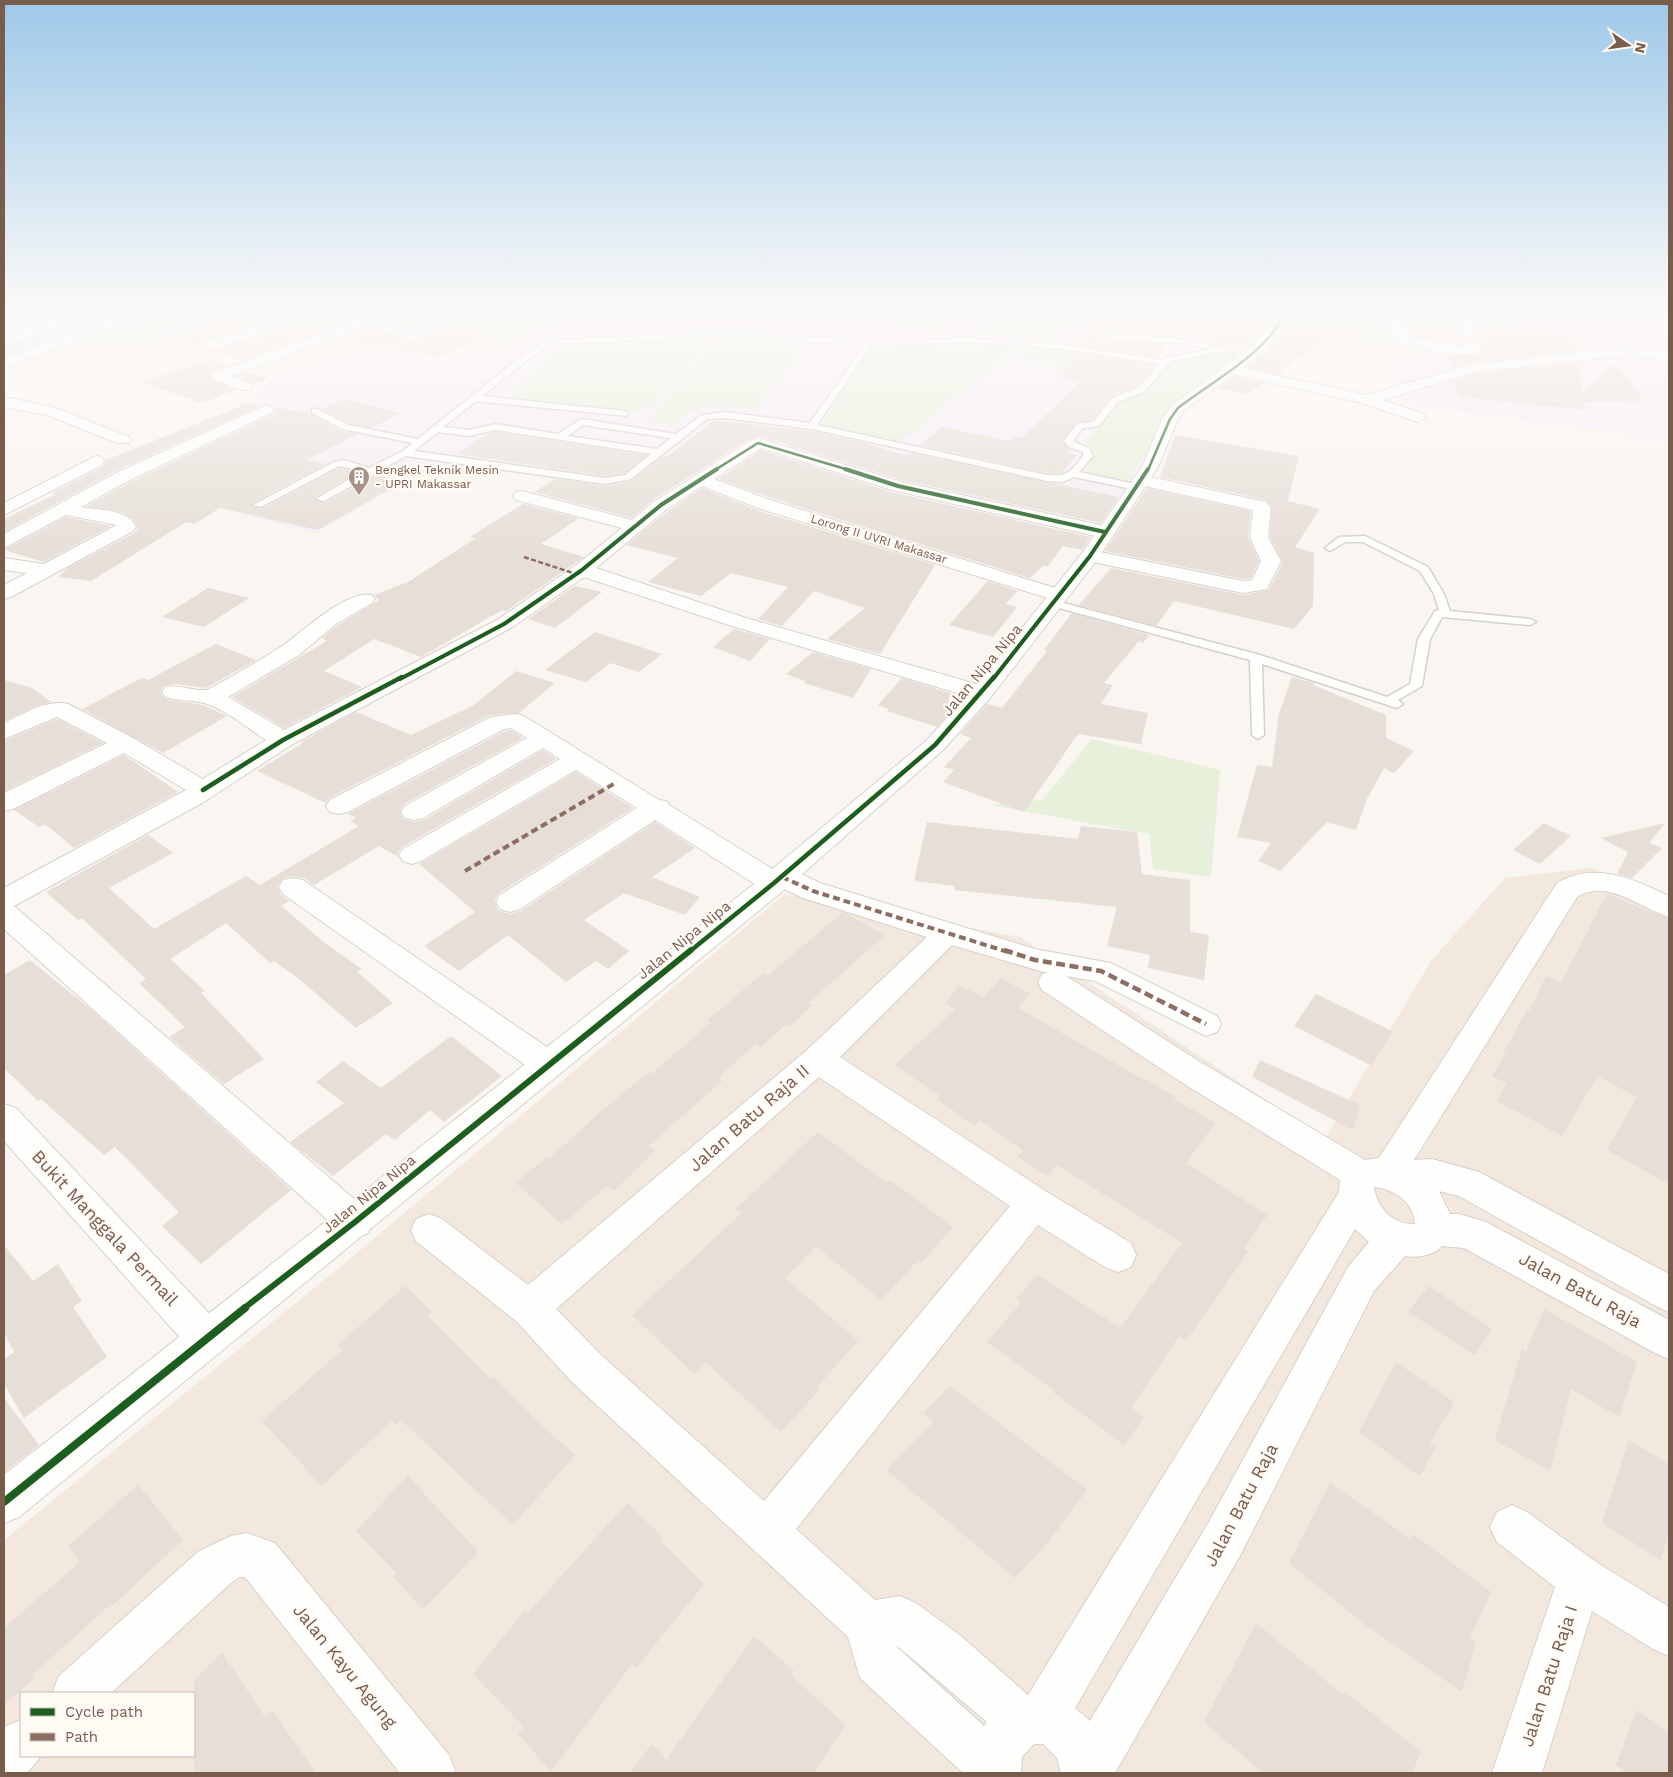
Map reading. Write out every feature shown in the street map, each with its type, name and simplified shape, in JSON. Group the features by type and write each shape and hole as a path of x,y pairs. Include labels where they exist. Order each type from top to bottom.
{"street":[{"name":"Jalan Nipa Nipa","path":"4,1502 206,1338 355,1222 778,880 934,745 982,693 1090,556 1150,467 1170,419 1178,408 1193,394"},
{"path":"1347,394 1418,417"},
{"path":"1363,399 1374,399 1390,394"},
{"path":"4,402 51,411 123,440"},
{"path":"4,542 122,478 266,410"},
{"path":"4,900 193,797 282,740 504,624 582,570 661,505 752,446 762,443 898,486 1105,532"},
{"path":"4,510 96,462"},
{"name":"Lorong II UVRI Makassar","path":"701,480 764,504 833,526 876,537 1055,599"},
{"path":"1090,556 1243,587 1260,585 1271,561 1259,537 1262,508 1260,506 1139,483"},
{"path":"522,496 635,526"},
{"path":"4,593 126,527 125,522 116,518 63,509"},
{"path":"7,568 48,570"},
{"path":"582,570 739,622 982,693"},
{"path":"210,698 291,650 329,620 365,600"},
{"path":"173,692 193,698 210,698 246,716 282,740"},
{"path":"4,732 47,712 60,709 125,743 203,790"},
{"path":"339,806 499,722 516,721 778,880 1035,960 1101,971 1206,1024"},
{"path":"414,812 544,738"},
{"path":"4,803 125,743"},
{"path":"412,855 577,759"},
{"path":"510,902 657,807"},
{"path":"996,1772 1003,1740 1031,1720 1567,890 1578,882 1602,882 1669,907"},
{"path":"293,887 549,1065"},
{"path":"4,913 355,1222"},
{"path":"818,1059 939,942"},
{"path":"1053,982 1189,1071 1377,1182 1418,1191 1429,1207 1415,1235 1368,1218 1377,1182"},
{"name":"Jalan Batu Raja II","path":"529,1308 818,1059 1034,1202 1118,1255"},
{"name":"Bukit Manggala Permail","path":"4,1118 206,1338"},
{"path":"1377,1182 1407,1176 1432,1174 1467,1183 1669,1294"},
{"path":"767,1531 1034,1202"},
{"path":"429,1230 529,1308 587,1369 868,1624 877,1661 996,1772"},
{"name":"Jalan Batu Raja","path":"1087,1773 1226,1536 1361,1279 1376,1260 1415,1235 1459,1230 1473,1234 1669,1340"},
{"path":"1512,1527 1580,1578 1669,1633"},
{"name":"Jalan Kayu Agung","path":"77,1692 215,1567 241,1553 259,1559 431,1773"},
{"name":"Jalan Batu Raja I","path":"1517,1773 1580,1578"},
{"path":"868,1624 900,1619 1031,1720 1058,1725 1072,1738 1081,1755 1087,1773"},
{"path":"4,1760 20,1745"}],"lane":[{"path":"406,453 479,394"},
{"path":"812,426 834,394"},
{"path":"322,500 398,455 406,453 605,480 628,477 657,452 710,415 812,426 1047,478 1062,479 1073,474 1088,456 1087,451 1069,443 1069,438 1080,426 1096,424 1119,397 1129,394"},
{"path":"474,398 624,414"},
{"path":"315,411 345,427 420,442"},
{"path":"560,437 581,422 678,437"},
{"path":"435,429 469,433 495,427 657,452"},
{"path":"258,505 338,464 344,463 372,471"},
{"path":"1073,474 1139,483"},
{"path":"1330,548 1343,539 1365,540 1424,569 1439,594 1445,612"},
{"path":"1055,599 1256,658 1401,705"},
{"path":"1388,701 1416,686 1424,639 1439,613 1445,612 1530,622"},
{"path":"1256,658 1258,735"}],"shaded area":[{"path":"1188,394 1169,408 1156,430 1146,460 1121,498 978,466 966,471 858,449 867,442 806,428 716,418 625,486 437,464 316,533 241,515 249,510 151,493 313,413 297,409 235,406 261,395"},
{"path":"1393,394 1669,394 1669,439 1419,406 1393,398"},
{"path":"1591,868 1669,902 1669,1773 4,1773 4,1540 339,1268 785,894 1020,937 1325,1139 1431,961 1505,878"}],"green space":[{"path":"513,394 663,394 653,405 642,412 529,404 516,399"},
{"path":"671,394 768,394 756,410 712,406 694,411 672,424 648,420"},
{"path":"842,394 960,394 900,443 827,427 823,423"},
{"path":"1188,394 1169,408 1142,460 1127,482 1095,476 1087,470 1087,464 1095,455 1093,449 1083,445 1125,398 1144,395"},
{"path":"1092,739 1220,770 1211,877 1153,869 1149,834 990,805 1042,800"}],"building":[{"path":"176,394 225,394 201,403"},
{"path":"1067,394 1117,394 1111,397 1092,420 1076,423 1062,441 1070,449 1066,453 1077,455 1062,473 1047,473 920,445 942,427 1009,441 1014,436 1022,438"},
{"path":"1458,394 1639,394 1644,401 1584,402 1586,410 1458,396"},
{"path":"344,399 401,413 371,428 349,423 322,409"},
{"path":"246,404 260,406 115,471 4,532 4,519 56,494 52,493 103,467 106,460"},
{"path":"274,407 310,413 341,431 358,434 306,460 326,464 252,503 253,507 262,509 339,468 358,472 315,497 314,500 325,503 376,475 404,481 318,530 220,508 194,524 186,522 91,581 58,577 68,568 134,533 138,528 134,520 121,512 87,506 129,483 272,415 276,410"},
{"path":"714,420 812,431 861,442 907,456 911,453 1119,497 1101,523 902,480 759,436 751,438 654,499 632,518 534,492 555,479 605,486 631,481 664,456 668,456"},
{"path":"495,432 647,455 624,473 605,476 457,454 487,434"},
{"path":"1175,435 1299,456 1288,501 1320,509 1295,547 1314,553 1313,606 1294,629 1174,601 1156,626 1079,605 1111,568 1243,595 1269,590 1283,562 1270,537 1272,507 1266,500 1160,477"},
{"path":"761,450 891,492 1091,537 1082,550 1063,546 1047,567 1043,566 1030,578 771,498 718,479"},
{"path":"702,488 757,510 935,565 880,654 827,639 865,608 814,591 782,626 758,619 788,587 731,573 701,596 648,582 678,558 626,545 668,511"},
{"path":"1147,488 1251,511 1248,537 1259,561 1251,578 1243,579 1105,551"},
{"path":"523,504 579,518 541,544 584,557 506,611 502,610 421,657 374,639 324,671 362,687 284,728 232,697 327,641 322,638 337,626 379,600 374,595 408,582 476,538 470,537"},
{"path":"66,517 111,526 44,562 4,550"},
{"path":"988,581 1018,591 1005,604 1017,607 993,637 949,625"},
{"path":"575,586 602,592 555,628 528,619"},
{"path":"208,588 249,598 204,627 162,617"},
{"path":"1072,613 1149,635 1143,643 1139,641 1104,683 1113,685 1101,704 1148,713 1141,744 1078,734 1024,812 943,782 954,770 944,767 971,738 960,734 987,704 1002,708 1047,651 1044,650"},
{"path":"734,629 770,639 750,661 713,647"},
{"path":"595,632 662,654 639,672 610,663 586,682 545,670"},
{"path":"216,644 256,660 206,688 176,684 163,686 160,693 165,699 203,705 227,716 163,753 82,709 142,678 148,680"},
{"path":"813,652 871,669 853,698 804,683 805,681 786,674"},
{"path":"516,671 555,683 519,713 490,715 329,798 326,803 257,771 303,743 301,742 356,712 411,735 474,705"},
{"path":"1292,677 1314,683 1313,685 1386,715 1386,738 1414,751 1394,773 1384,768 1367,799 1356,830 1327,822 1280,871 1258,861 1271,843 1237,837 1257,765 1272,767 1279,714"},
{"path":"902,678 952,694 948,699 956,705 937,727 887,711 889,709 878,705"},
{"path":"4,680 32,688 51,702 4,721"},
{"path":"57,719 103,743 4,791 4,741"},
{"path":"511,730 523,738 404,804 399,811 403,819 414,822 424,820 543,750 556,759 402,847 397,854 398,857 379,846 314,885 304,878 293,876 283,878 277,886 281,895 289,901 281,906 326,944 362,969 357,972 393,1003 356,1028 298,978 274,961 270,963 226,923 170,959 205,991 201,993 264,1059 224,1084 169,1037 185,1027 139,983 146,979 82,918 78,920 46,892 148,835 173,853 109,888 154,929 246,876 260,885 359,826 350,821 356,818 348,814 505,731"},
{"path":"124,755 178,792 74,848 45,824 39,827 14,810"},
{"path":"576,772 633,808 499,893 494,901 498,910 509,914 521,911 655,822 695,848 652,877 700,897 685,915 624,893 584,920 629,951 608,969 596,961 566,982 508,935 459,971 424,946 475,912 419,864"},
{"path":"927,822 1078,839 1081,826 1137,832 1142,874 1190,880 1190,932 1209,935 1204,980 1148,968 1150,955 1107,946 1117,907 954,890 955,886 914,881"},
{"path":"1544,823 1571,836 1540,864 1513,850"},
{"path":"1665,823 1649,843 1662,848 1632,878 1617,874 1628,852 1601,838"},
{"path":"1607,894 1669,919 1669,1184 1607,1150 1637,1097 1597,1076 1562,1136 1497,1101 1506,1083 1492,1076 1505,1054 1503,1053 1527,1010 1529,1011 1546,976 1561,983"},
{"path":"843,912 885,935 808,1003 812,1005 791,1026 787,1023 760,1048 755,1044 719,1077 722,1081 648,1146 655,1151 614,1191 607,1186 562,1224 516,1183 547,1157 549,1159 598,1114 649,1072 651,1074 711,1023 707,1021 763,973 768,976"},
{"path":"30,960 94,1012 291,1190 201,1264 162,1226 179,1212 115,1147 104,1155 41,1099 38,1101 4,1068 4,975"},
{"path":"1001,978 1030,994 1018,1008 1176,1097 1174,1099 1215,1123 1186,1163 1267,1215 1244,1249 1248,1252 1186,1341 1179,1336 1131,1408 1144,1418 1124,1445 1053,1392 1054,1390 987,1342 1021,1303 1016,1299 1038,1275 1120,1328 1182,1243 1057,1165 1047,1176 1017,1156 1023,1150 980,1120 975,1126 937,1099 940,1096 895,1065 956,1009 945,1003 959,986 984,997"},
{"path":"1316,994 1392,1031 1372,1066 1294,1026"},
{"path":"451,1036 502,1076 444,1122 430,1110 395,1140 386,1134 333,1176 290,1142 344,1103 316,1082 343,1061 381,1088"},
{"path":"1260,1060 1360,1105 1353,1130 1252,1077"},
{"path":"818,1132 886,1183 890,1180 953,1227 921,1263 918,1260 881,1300 816,1246 785,1278 858,1341 816,1388 819,1390 781,1432 706,1362 694,1374 632,1315 742,1213 736,1209"},
{"path":"4,1245 33,1281 58,1264 82,1301 73,1307 107,1357 24,1418 4,1384 4,1359 14,1352 4,1333"},
{"path":"405,1286 432,1312 428,1316 491,1379 494,1377 530,1415 575,1455 513,1525 401,1420 396,1425 392,1420 322,1486 262,1421 342,1350 338,1345"},
{"path":"1429,1286 1492,1329 1475,1355 1408,1312"},
{"path":"1544,1309 1637,1362 1619,1417 1571,1389 1550,1471 1495,1440 1522,1349 1526,1352"},
{"path":"1396,1362 1454,1402 1430,1444 1435,1447 1420,1476 1359,1432"},
{"path":"950,1386 1087,1490 1049,1541 1015,1578 887,1470 934,1422 923,1413"},
{"path":"4,1398 39,1445 4,1473"},
{"path":"1629,1440 1669,1464 1669,1531 1661,1560 1602,1523"},
{"path":"408,1476 478,1552 423,1610 393,1576 396,1573 356,1531"},
{"path":"1330,1483 1411,1539 1413,1534 1491,1592 1470,1638 1476,1642 1462,1692 1367,1626 1289,1563"},
{"path":"138,1485 183,1540 112,1606 111,1604 32,1675 34,1678 4,1705 4,1628 80,1562 68,1546"},
{"path":"627,1503 663,1537 660,1541 704,1584 636,1668 632,1664 551,1771 518,1734 524,1727 473,1674 525,1610 528,1613"},
{"path":"1256,1623 1343,1695 1345,1692 1421,1752 1412,1773 1263,1773 1204,1722"},
{"path":"754,1636 794,1671 791,1675 845,1725 814,1773 629,1773 652,1744 666,1760"},
{"path":"222,1653 265,1717 272,1710 316,1773 194,1773 194,1680"},
{"path":"1637,1710 1669,1733 1669,1773 1628,1773 1616,1765"}],"marked path":[{"path":"524,557 576,574"},
{"path":"465,871 617,782"},
{"path":"782,877 813,891 1035,960 1101,971 1206,1024"}],"cycle path":[{"path":"4,1502 206,1338 355,1222 774,883 935,745 982,693 1090,556 1150,467 1170,419 1178,408 1197,394"},
{"path":"203,790 283,740 504,624 582,570 661,505 758,443 898,486 1105,532"}],"place":[{"name":"Bengkel Teknik Mesin - UPRI Makassar","path":"359,496"}]}
